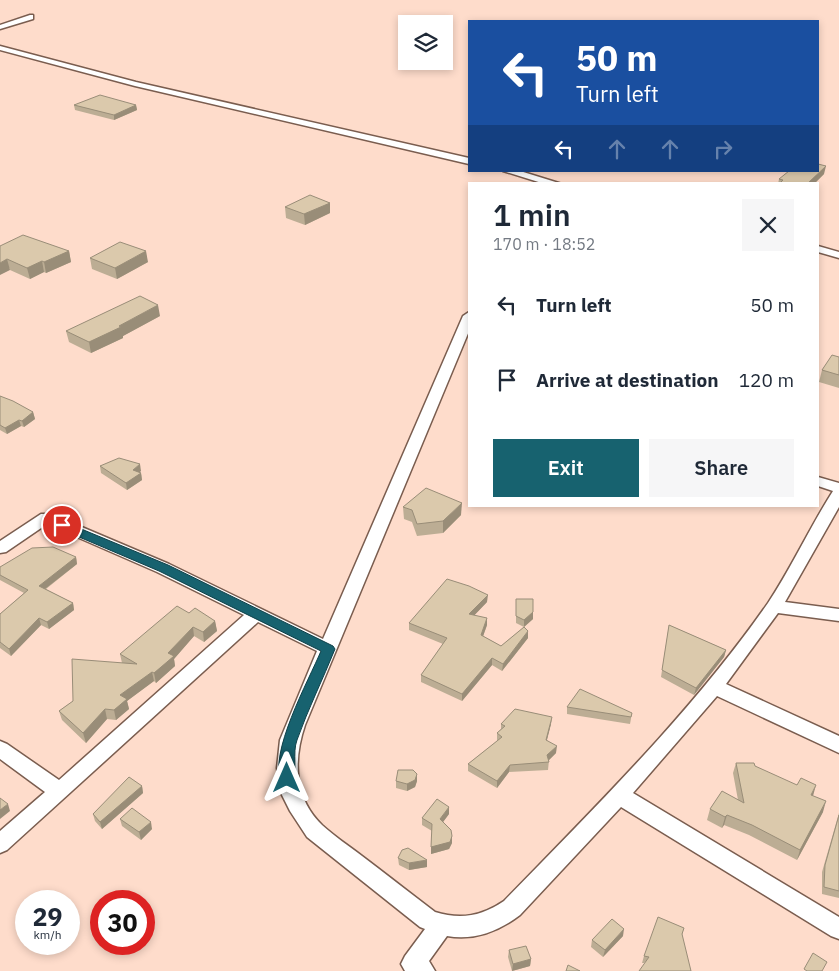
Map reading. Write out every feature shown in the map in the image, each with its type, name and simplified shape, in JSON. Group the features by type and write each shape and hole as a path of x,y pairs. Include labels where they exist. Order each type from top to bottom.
{"street":[{"path":"0,27 30,17"},
{"path":"0,48 153,88 468,162"},
{"path":"510,172 526,180 542,182"},
{"path":"819,250 839,255"},
{"path":"468,318 289,742 286,760 287,778 292,797 301,814 314,831 428,920 442,925 473,927 488,923 512,908 619,795 714,686 774,607 839,493"},
{"path":"819,481 839,488"},
{"path":"0,548 46,518 163,568 328,649"},
{"path":"774,607 839,615"},
{"path":"0,844 188,678 256,614"},
{"path":"714,686 839,745"},
{"path":"0,748 59,791"},
{"path":"619,795 839,929"},
{"path":"423,971 413,964 442,925"}],"building":[{"path":"100,95 136,105 114,115 74,105"},
{"path":"819,164 826,166 809,182 781,182 783,180 779,179 788,172 819,172"},
{"path":"310,195 330,203 304,214 285,207"},
{"path":"23,235 69,251 27,268 7,259 0,263 0,246"},
{"path":"120,242 146,251 115,268 90,258"},
{"path":"140,296 158,305 119,326 121,327 89,342 66,331"},
{"path":"832,355 839,357 839,375 822,370"},
{"path":"0,396 33,412 22,421 19,420 5,428 0,425"},
{"path":"119,458 140,464 133,470 141,473 126,483 100,466"},
{"path":"426,488 462,503 443,521 417,524 412,510 403,507"},
{"path":"53,547 76,557 39,586 73,603 47,622 39,618 9,649 0,642 0,614 28,590 0,575 0,567 32,548"},
{"path":"447,579 488,595 469,614 487,618 481,635 501,646 524,627 528,631 503,664 492,658 462,694 421,675 447,638 409,623"},
{"path":"516,599 533,599 533,612 524,620 516,616"},
{"path":"177,606 189,613 195,608 215,621 203,632 193,627 168,653 174,656 154,673 152,672 120,695 127,699 114,710 105,709 83,733 59,711 73,701 72,659 137,664 120,654"},
{"path":"669,625 726,650 696,688 662,670"},
{"path":"580,689 632,713 631,717 567,707"},
{"path":"515,709 552,717 546,740 557,746 547,755 549,762 510,765 497,781 468,764 502,737 497,733 505,726 501,724"},
{"path":"736,763 754,763 755,766 797,785 801,778 816,785 811,795 826,801 800,850 752,825 727,815 725,817 710,809 722,791 744,803"},
{"path":"398,770 413,770 417,774 415,780 407,784 396,781"},
{"path":"129,777 142,786 100,822 93,814"},
{"path":"0,798 8,804 0,810"},
{"path":"437,799 449,807 440,819 451,830 452,836 450,842 431,847 432,824 422,818"},
{"path":"132,808 151,822 139,832 120,819"},
{"path":"839,815 839,891 824,887 825,865"},
{"path":"408,848 427,860 409,863 398,858 402,850"},
{"path":"658,917 684,928 682,934 691,971 639,971 649,957 644,956"},
{"path":"612,919 624,929 605,950 592,940"},
{"path":"526,946 531,959 513,964 509,950"},
{"path":"813,953 827,962 822,971 807,971 804,969"},
{"path":"568,965 580,971 566,971"}],"route":[{"path":"62,525 163,568 328,649 289,742 286,760 287,778"}]}
